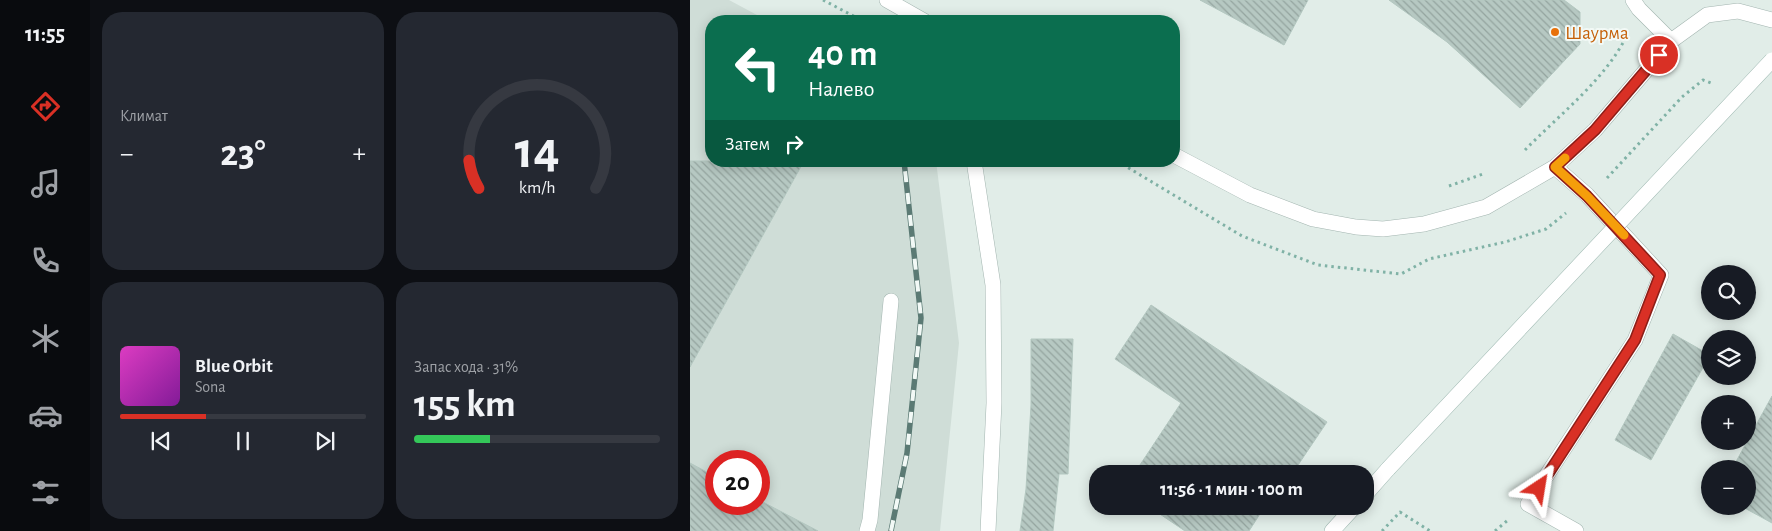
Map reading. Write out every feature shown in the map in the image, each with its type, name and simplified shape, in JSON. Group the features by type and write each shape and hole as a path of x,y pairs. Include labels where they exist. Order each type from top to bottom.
{"street":[{"path":"887,0 913,15"},
{"path":"1636,5 1670,41"},
{"path":"1180,158 1250,195 1313,219 1356,228 1383,229 1424,224 1486,208 1555,167 1595,130 1670,41 1706,14 1738,11 1772,20"},
{"path":"1374,485 1772,60"},
{"path":"975,167 993,285 994,403 988,531"},
{"path":"1555,167 1587,196 1660,275 1635,340 1528,504 1576,531"},
{"path":"867,531 870,520 891,301"},
{"path":"1332,531 1347,515"}],"path":[{"path":"823,0 852,15"},
{"path":"1524,152 1585,91 1609,63 1620,48 1636,5"},
{"path":"1440,189 1485,173"},
{"path":"1382,531 1400,512 1430,531"}],"shaded area":[{"path":"690,0 729,0 757,15 705,15 705,167 937,167 959,343 940,531 690,531"}],"building":[{"path":"1200,0 1308,0 1284,45"},
{"path":"1389,0 1564,0 1580,12 1580,44 1520,108 1447,42"},
{"path":"690,161 705,161 705,167 801,167 690,367"},
{"path":"1151,305 1327,422 1298,465 1140,465 1181,403 1115,359"},
{"path":"1673,334 1701,350 1701,371 1651,460 1615,440"},
{"path":"1031,339 1073,339 1068,474 1059,474 1053,531 1020,531 1026,489 1031,405"},
{"path":"1772,396 1772,523 1756,514 1756,460 1737,460 1742,450 1756,450 1756,425"},
{"path":"690,463 705,471 705,515 770,515 770,506 818,531 690,531"},
{"path":"1161,515 1259,515 1249,531 1185,531"}],"railway":[{"path":"891,531 907,453 921,318 905,167"}],"slow traffic":[{"path":"1565,158 1555,167 1587,196 1624,235"}],"place":[{"name":"Шаурма","path":"1555,32"}],"route":[{"path":"1539,488 1635,340 1660,275 1587,196 1555,167 1595,130 1659,55"}]}
